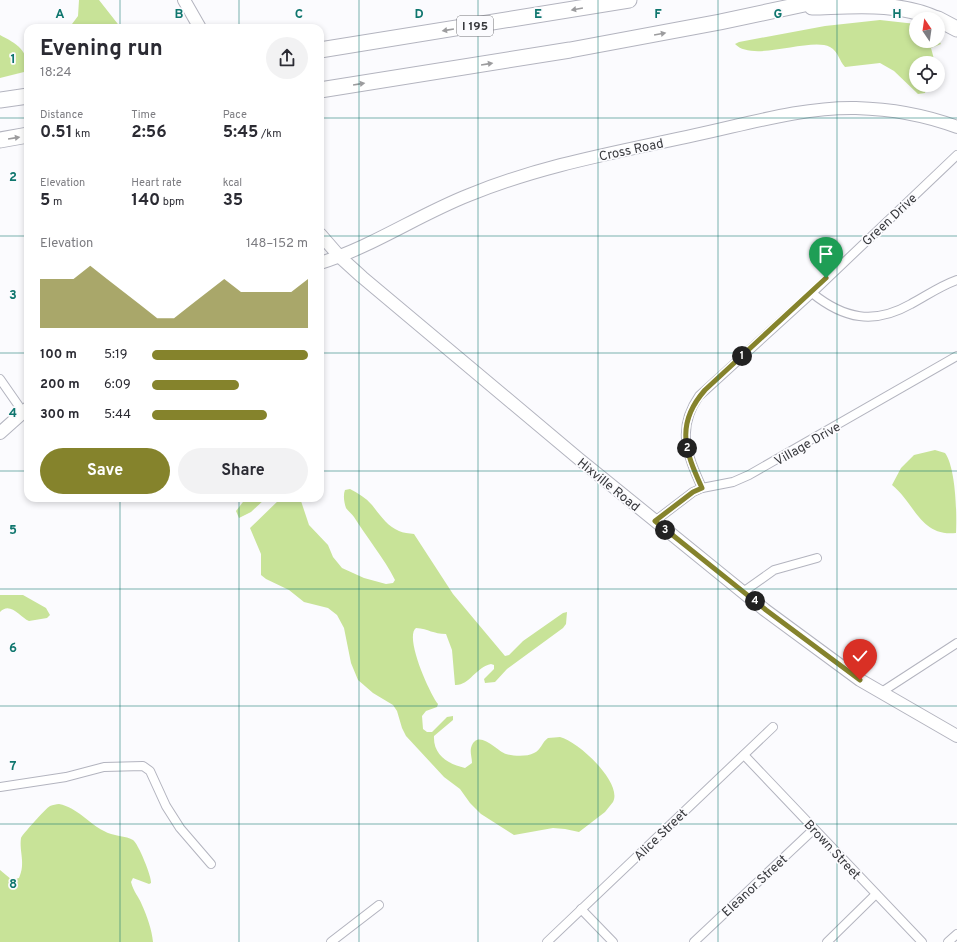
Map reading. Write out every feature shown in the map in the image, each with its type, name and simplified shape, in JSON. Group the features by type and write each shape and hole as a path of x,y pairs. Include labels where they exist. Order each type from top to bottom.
{"highway":[{"name":"I 195","path":"324,49 629,0"},
{"path":"324,89 563,52 720,22 823,0"},
{"path":"783,9 878,5 917,12"},
{"path":"945,23 957,29"},
{"path":"0,100 24,97"},
{"path":"0,140 24,136"}],"street":[{"path":"184,0 198,24"},
{"name":"Cross Road","path":"324,262 340,257 454,201 539,170 763,120 817,110 855,108 893,111 937,120 957,127"},
{"name":"Green Drive","path":"702,488 693,468 686,444 685,429 691,409 705,390 812,293 957,155"},
{"name":"Hixville Road","path":"324,239 340,257 655,521 743,592 860,680 957,736"},
{"path":"812,293 827,305 842,313 871,317 896,311 957,280"},
{"name":"Village Drive","path":"655,521 693,492 702,488 733,482 750,475 957,356"},
{"path":"0,379 24,409"},
{"path":"0,433 24,411"},
{"path":"743,592 774,570 817,558"},
{"path":"880,692 957,643"},
{"name":"Alice Street","path":"547,942 772,727"},
{"name":"Brown Street","path":"744,754 922,942"},
{"path":"0,787 66,777 104,766 143,766 150,771 166,806 180,828 211,864"},
{"name":"Eleanor Street","path":"694,942 814,829"},
{"path":"826,942 876,894"},
{"path":"331,942 379,905"},
{"path":"581,909 613,942"},
{"path":"948,942 957,934"}],"green space":[{"path":"79,0 99,0 118,24 72,24 78,16"},
{"path":"880,20 909,23 909,48 931,48 933,56 909,56 909,85 894,71 880,63 845,67 835,51 830,47 809,45 768,51 755,51 743,49 735,44 825,26"},
{"path":"0,35 12,41 24,53 24,72 0,78"},
{"path":"916,92 925,92 925,93 918,94"},
{"path":"935,450 945,453 952,469 956,504 956,533 944,533 934,530 926,524 900,492 892,485 901,468 914,455"},
{"path":"350,489 367,500 384,520 395,529 401,532 414,534 453,594 505,656 509,655 523,641 563,613 567,612 566,624 563,628 507,669 495,682 485,683 484,679 494,669 494,665 491,664 481,669 464,683 455,685 452,650 446,634 416,628 413,633 413,642 424,678 438,704 437,707 426,711 422,716 423,729 427,732 432,732 447,717 453,716 453,720 434,736 436,748 447,761 465,768 472,763 471,748 474,742 478,740 487,742 506,754 520,756 536,752 548,738 560,737 577,746 597,764 611,784 614,794 613,802 605,812 579,832 553,828 514,835 481,814 470,803 460,789 444,777 406,736 397,711 393,705 373,693 358,680 351,663 344,628 337,615 328,608 304,602 289,590 261,575 261,554 250,528 277,502 301,502 309,525 328,545 333,557 342,568 364,578 386,584 393,583 395,580 386,564 354,517 346,508 344,499 345,490"},
{"path":"243,502 262,502 251,512 239,518 236,511"},
{"path":"0,595 23,595 46,608 50,615 47,618 29,621 11,609 7,608 0,612"},
{"path":"59,804 77,812 104,831 133,840 135,842 147,868 151,883 149,884 133,878 131,882 147,918 152,933 153,942 0,942 0,870 12,880 19,878 22,867 21,838 50,806"}],"route":[{"path":"826,278 812,293 699,396 688,416 685,436 690,459 702,488 693,492 655,521 766,610 860,680"}]}
